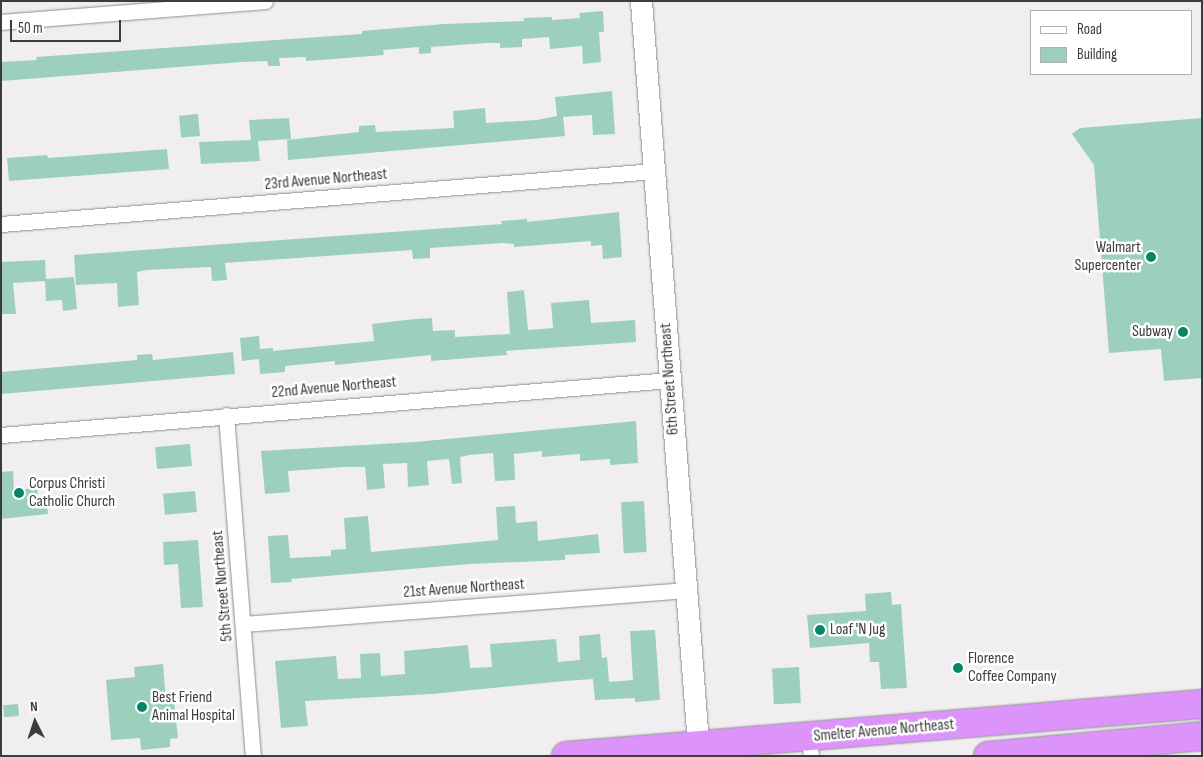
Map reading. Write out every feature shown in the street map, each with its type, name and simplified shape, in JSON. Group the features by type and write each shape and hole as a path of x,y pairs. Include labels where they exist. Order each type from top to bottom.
{"highway":[{"name":"Smelter Avenue Northeast","path":"566,756 810,747 1202,704"},
{"path":"988,756 1202,736"}],"street":[{"path":"1,22 265,1"},
{"name":"6th Street Northeast","path":"641,1 699,751"},
{"name":"23rd Avenue Northeast","path":"1,224 654,170"},
{"name":"22nd Avenue Northeast","path":"1,435 226,414 670,380"},
{"name":"5th Street Northeast","path":"226,414 253,756"},
{"name":"21st Avenue Northeast","path":"244,624 686,590"}],"building":[{"path":"603,11 604,32 599,32 601,62 583,64 582,46 550,49 549,37 522,39 522,47 500,48 500,43 487,43 431,47 431,53 419,54 419,47 383,50 384,55 321,60 306,61 306,57 279,58 280,66 268,66 267,61 242,62 1,81 1,62 37,60 36,57 362,34 362,31 444,24 524,21 524,18 552,17 552,20 580,18 579,13"},
{"path":"612,91 615,134 593,135 592,115 563,117 565,136 288,160 287,140 359,132 359,126 375,125 376,132 454,128 453,111 485,108 486,123 537,120 557,116 555,97"},
{"path":"198,114 200,136 181,138 179,116"},
{"path":"289,118 291,139 258,141 260,161 201,164 199,142 251,140 249,120"},
{"name":"Walmart Supercenter","path":"1202,118 1202,378 1164,381 1161,349 1109,353 1094,165 1072,134 1080,128"},
{"path":"167,149 169,169 9,181 7,158 47,155 48,158"},
{"path":"619,212 622,257 603,259 602,245 591,246 591,241 514,247 514,244 503,243 430,248 430,258 413,259 412,250 225,263 227,280 212,281 211,267 146,270 137,272 139,305 118,307 117,283 76,285 74,255 502,224 501,221 527,219 527,222"},
{"path":"45,260 46,279 74,277 77,309 63,311 62,300 46,301 45,281 13,283 16,314 1,314 1,262"},
{"path":"524,290 528,330 553,328 551,303 589,300 591,323 635,320 636,342 506,351 507,355 431,361 431,355 335,365 335,361 285,366 285,372 260,374 259,359 242,361 240,338 259,336 260,349 273,348 273,351 374,341 372,324 415,319 432,318 433,331 455,330 455,337 510,334 507,292"},
{"path":"233,352 235,374 1,394 1,372 137,360 137,355 152,354 153,360"},
{"path":"636,421 638,463 610,465 610,459 580,461 580,454 542,457 542,451 514,454 515,480 495,481 493,453 460,457 462,483 452,484 449,459 427,461 429,485 408,487 407,463 383,464 385,488 367,490 365,467 344,467 288,471 290,492 265,494 261,451 415,442"},
{"path":"190,444 192,466 157,469 155,447"},
{"name":"Corpus Christi Catholic Church","path":"13,471 14,490 37,488 38,496 46,496 48,514 1,519 1,472"},
{"path":"195,491 197,512 165,515 163,494"},
{"path":"644,501 647,552 624,553 621,502"},
{"path":"515,506 516,523 537,521 538,541 598,534 600,553 565,555 565,560 470,564 291,579 292,582 271,583 268,536 288,535 290,558 331,556 331,550 346,549 344,518 368,516 371,552 498,540 496,507"},
{"path":"198,540 203,607 181,608 178,564 164,565 163,542"},
{"path":"891,592 892,605 901,604 907,688 881,689 879,662 870,662 869,643 810,648 807,615 866,611 865,594"},
{"path":"655,630 660,700 635,702 635,698 595,700 593,679 564,681 432,694 305,701 308,726 281,728 275,661 336,656 338,679 361,678 360,654 380,653 381,676 405,674 404,651 468,645 470,668 492,667 490,644 556,639 558,662 580,660 579,636 600,634 602,658 607,657 609,682 633,680 630,631"},
{"name":"Best Friend Animal Hospital","path":"163,664 166,701 174,700 178,738 170,739 170,747 141,750 140,738 111,740 106,680 135,677 134,667"},
{"path":"799,667 801,703 774,704 772,668"},
{"path":"18,704 19,716 4,717 3,705"}],"place":[{"name":"Walmart Supercenter","path":"1151,257"},
{"name":"Subway","path":"1183,332"},
{"name":"Corpus Christi Catholic Church","path":"19,493"},
{"name":"Loaf 'N Jug","path":"820,630"},
{"name":"Florence Coffee Company","path":"958,668"},
{"name":"Best Friend Animal Hospital","path":"142,707"}]}
